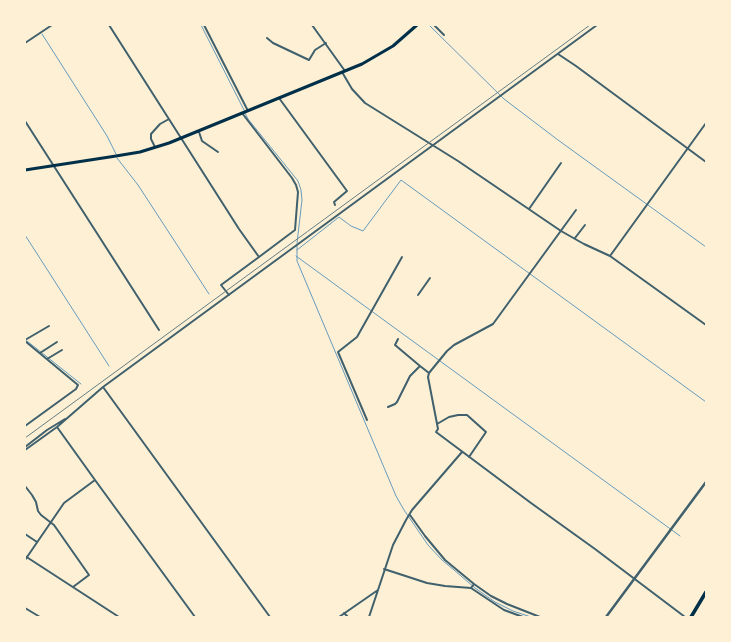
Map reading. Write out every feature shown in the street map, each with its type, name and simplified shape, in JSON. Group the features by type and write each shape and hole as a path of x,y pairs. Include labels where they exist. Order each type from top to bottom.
{"highway":[{"path":"692,617 706,592"}],"main road":[{"path":"25,170 116,156 155,148 183,138 366,62 384,52 402,39 417,25"}],"street":[{"path":"25,43 52,25"},
{"path":"109,25 183,138 239,229 259,257"},
{"path":"204,25 248,111"},
{"path":"312,25 326,43 352,89 365,104 432,145 561,230 610,256 706,325"},
{"path":"434,25 444,35"},
{"path":"25,450 67,419 103,387 597,25"},
{"path":"267,38 273,44 309,60 315,50 326,43"},
{"path":"558,54 706,162"},
{"path":"279,98 347,191 346,194 334,202 335,205"},
{"path":"229,295 221,284 295,230 298,192 292,178 242,113"},
{"path":"155,148 151,139 151,134 160,124 170,119"},
{"path":"25,121 159,330"},
{"path":"610,256 706,123"},
{"path":"198,132 202,141 218,152"},
{"path":"528,209 562,163"},
{"path":"576,210 492,324 454,345 447,351 429,373 428,377 438,429 436,432 685,617"},
{"path":"575,238 586,225"},
{"path":"367,420 338,352 356,337 402,257"},
{"path":"418,295 430,278"},
{"path":"25,426 76,389 78,385 25,341 49,326"},
{"path":"398,339 395,345 429,373"},
{"path":"40,353 57,342"},
{"path":"47,360 62,350"},
{"path":"388,407 397,402 410,376 420,366"},
{"path":"103,387 270,617"},
{"path":"437,424 449,417 467,415 486,432 470,457"},
{"path":"25,447 63,419 67,419"},
{"path":"57,427 195,617"},
{"path":"369,617 393,545 410,514 462,452"},
{"path":"25,560 64,503 95,480"},
{"path":"606,617 706,482"},
{"path":"25,486 36,502 38,511 54,525 89,575 73,587"},
{"path":"410,514 425,536 445,560 474,584 507,604 540,617"},
{"path":"25,534 37,542"},
{"path":"26,557 119,617"},
{"path":"384,569 427,583 471,588 504,610 523,617"},
{"path":"471,588 474,584"},
{"path":"339,617 378,590"},
{"path":"25,608 40,617"},
{"path":"344,613 348,617"}],"waterway":[{"path":"201,25 244,110"},
{"path":"429,25 504,99 706,247"},
{"path":"42,34 107,136 116,154"},
{"path":"245,113 248,119 298,181 302,200 297,243"},
{"path":"117,158 138,185 209,294"},
{"path":"297,250 339,217 351,226 363,231 401,180 706,402"},
{"path":"25,235 109,366"},
{"path":"297,246 297,261 396,496 404,510 428,545 442,560 475,588 495,602 513,611 531,617"},
{"path":"296,256 680,536"},
{"path":"27,341 81,384"}],"railway":[{"path":"25,438 590,25"}]}
